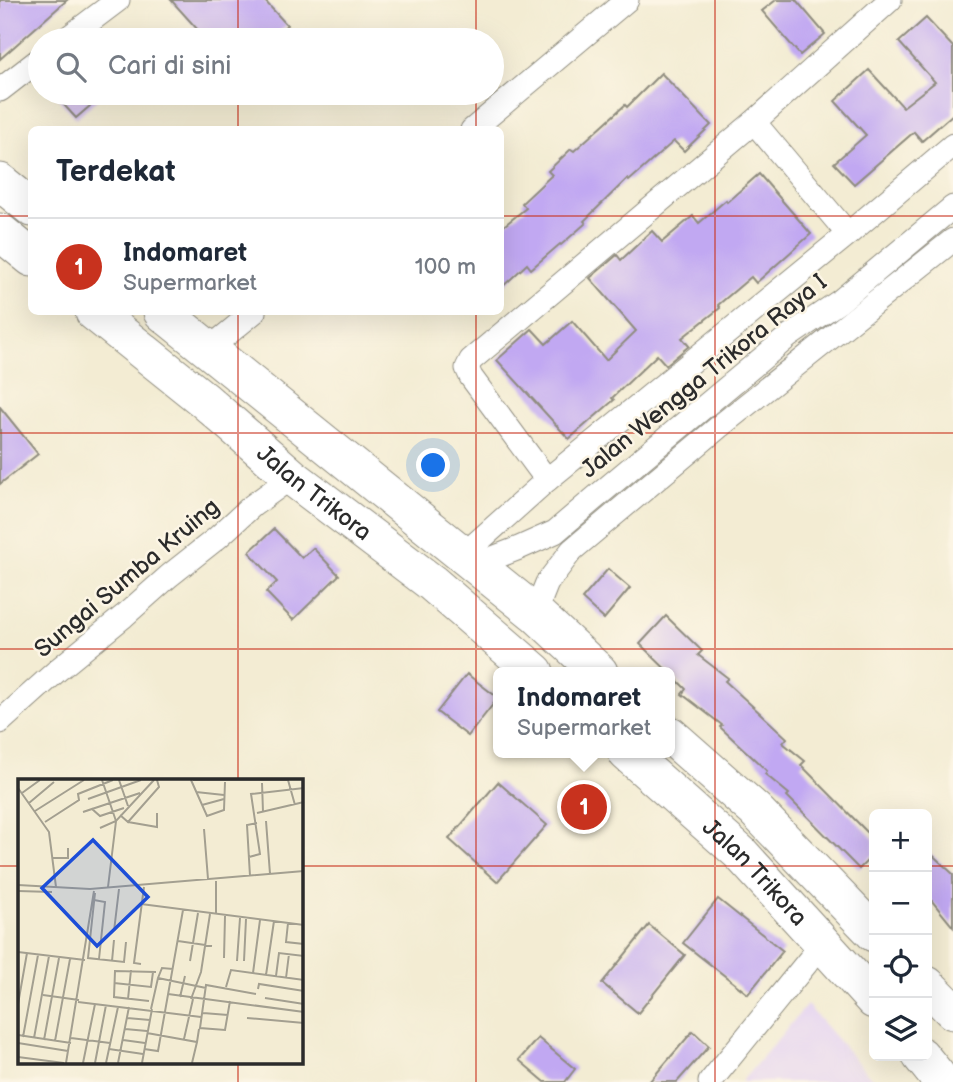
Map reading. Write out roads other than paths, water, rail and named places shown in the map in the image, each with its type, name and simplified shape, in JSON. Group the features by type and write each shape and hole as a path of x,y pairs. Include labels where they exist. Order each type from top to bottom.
{"main road":[{"path":"0,182 28,205"},
{"path":"0,232 28,255"},
{"name":"Jalan Trikora","path":"98,315 204,400 292,477 432,583 529,667"},
{"name":"Jalan Trikora","path":"166,315 535,613 594,667"},
{"name":"Jalan Trikora","path":"675,739 755,810 869,928"},
{"name":"Jalan Trikora","path":"633,758 740,853 872,998"},
{"path":"932,990 953,1011"},
{"path":"925,1061 942,1082"}],"street":[{"path":"81,28 118,0"},
{"path":"504,103 627,0"},
{"path":"547,480 471,377 467,368 471,360 754,122 890,0"},
{"path":"0,90 28,68"},
{"path":"477,126 502,105"},
{"path":"754,122 848,234"},
{"path":"469,560 547,480 953,145"},
{"name":"Jalan Wengga Trikora Raya I","path":"469,560 526,546 555,532 789,336 840,301 953,207"},
{"name":"Jalan Wengga Trikora Raya I","path":"535,613 547,583 572,550 720,426 953,240"},
{"path":"209,349 250,315"},
{"name":"Sungai Sumba Kruing","path":"0,722 252,506 292,477"},
{"path":"555,532 572,550"},
{"path":"710,1082 823,943"}],"place":[{"name":"Indomaret","path":"584,807"}]}
